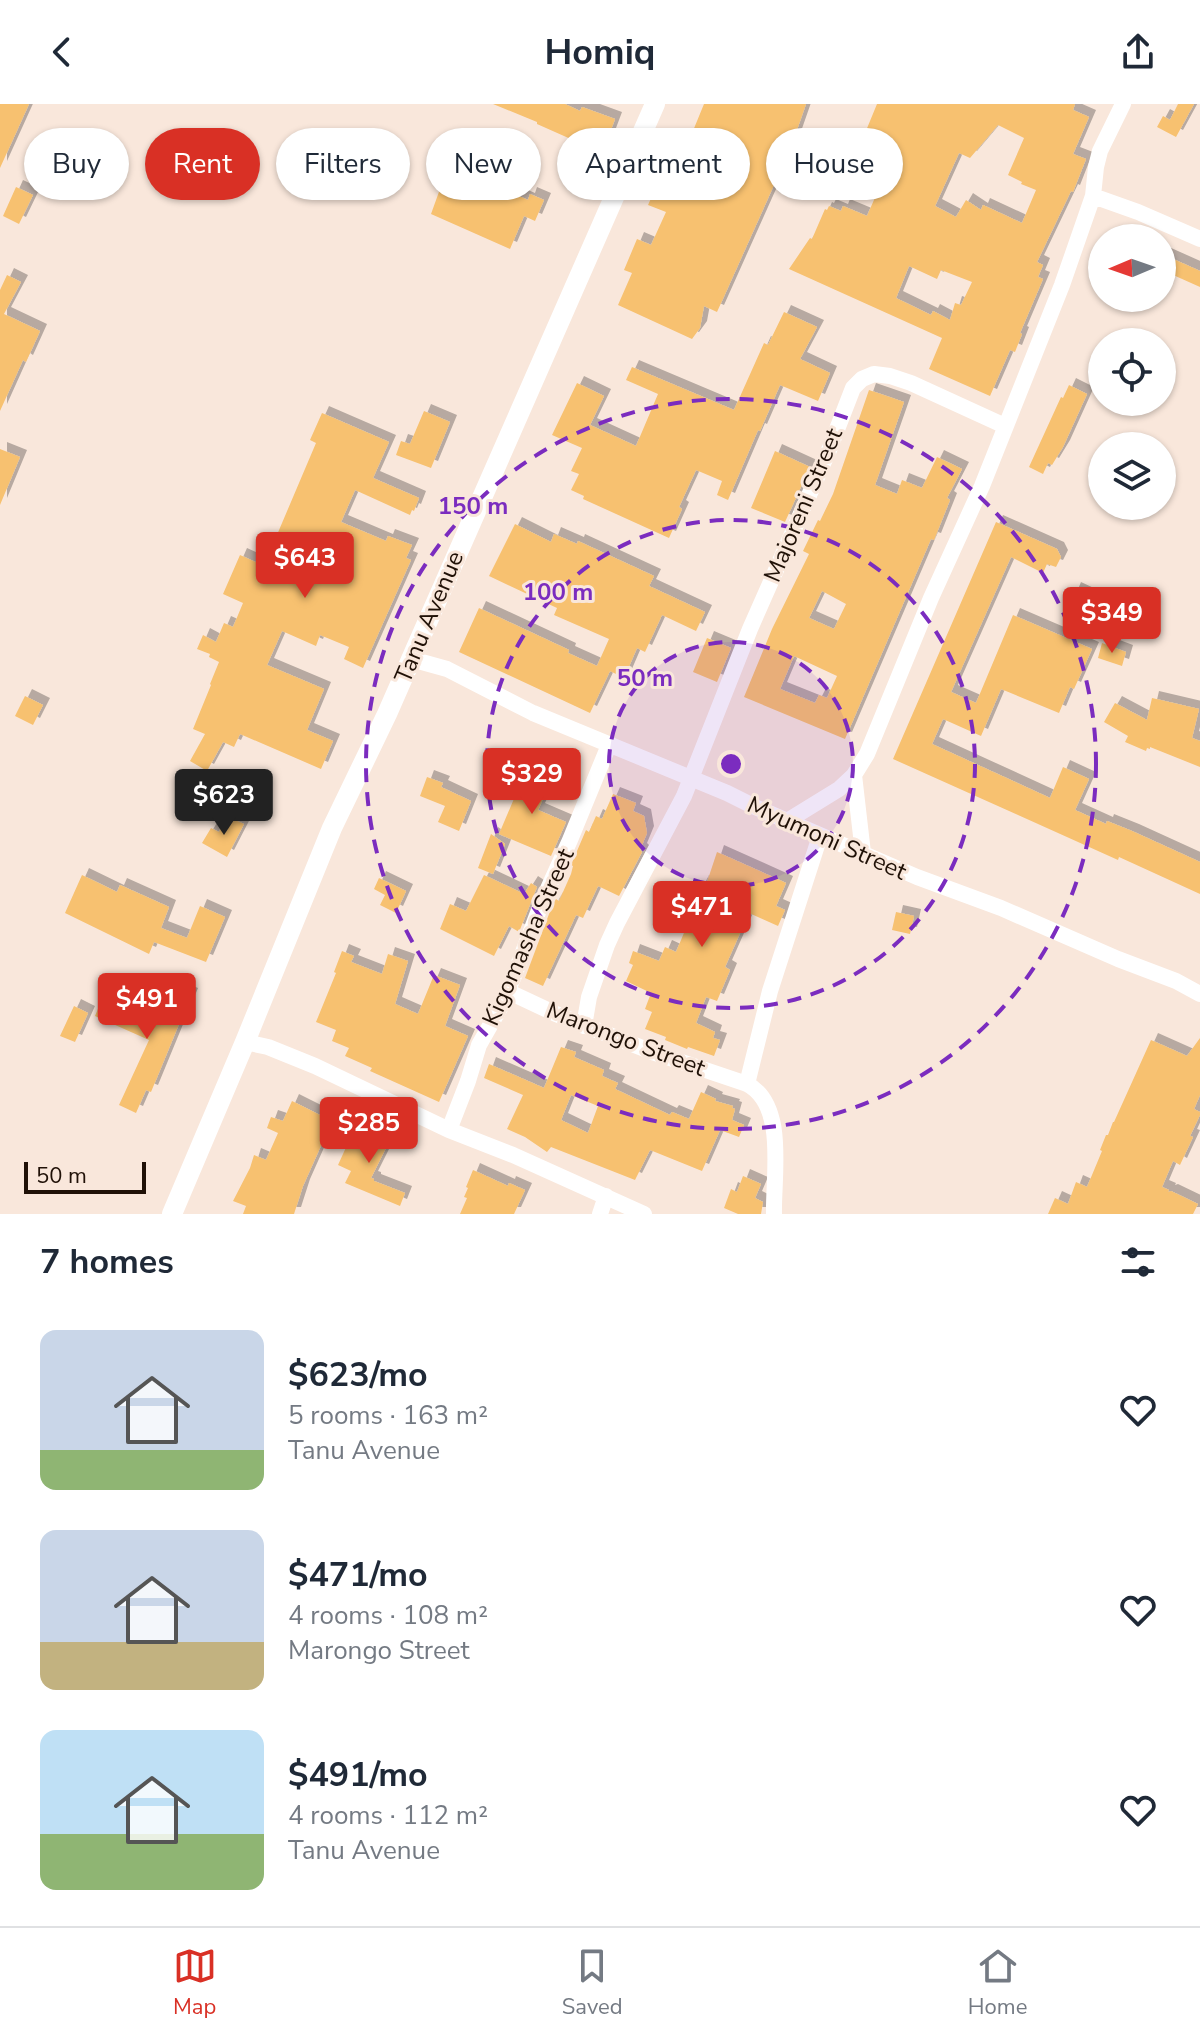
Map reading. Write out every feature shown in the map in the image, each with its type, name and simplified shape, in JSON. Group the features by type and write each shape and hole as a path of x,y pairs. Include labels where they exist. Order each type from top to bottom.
{"street":[{"name":"Tanu Avenue","path":"173,1212 332,828 387,714 655,104"},
{"path":"787,821 821,802 854,775 867,754 931,598 982,486 1062,285 1093,196 1100,151 1123,104"},
{"path":"1093,196 1200,239"},
{"name":"Majoreni Street","path":"584,1026 592,986 617,923 684,796 750,629 823,465 853,388 874,374 901,379 1005,426"},
{"name":"Myumoni Street","path":"411,659 447,669 521,707 609,745 917,877 1001,908 1176,981 1200,994"},
{"name":"Kigomasha Street","path":"449,1130 479,1045 507,991 609,745"},
{"path":"854,775 863,853"},
{"path":"774,1214 775,1167 771,1119 760,1093 747,1084 770,991 820,836"},
{"name":"Marongo Street","path":"507,991 584,1026 747,1084"},
{"path":"245,1042 268,1047 315,1066 449,1130 644,1214"},
{"path":"600,1214 606,1196"}],"building":[{"path":"0,104 29,104 0,168"},
{"path":"493,104 565,104 615,119 612,128 557,128 557,133"},
{"path":"704,104 806,104 798,128 766,128 767,200 717,312 704,306 700,328 692,339 618,305 632,273 624,270 637,239 651,245 666,212 648,205 650,200 750,200 750,128 694,128"},
{"path":"877,104 1075,104 1073,110 1089,117 1073,154 1086,159 1073,192 1037,262 1043,265 1038,277 1043,279 1015,352 1010,350 990,396 929,369 942,338 789,269 812,239 829,206 841,211 843,206 867,216 874,200 903,200 903,128 867,128","holes":["998,125 1024,138 1008,175 1036,190 1022,223 983,205 981,210 966,200 956,217 935,206 959,153 970,158","909,266 937,279 941,270 972,282 961,305 955,303 950,320 933,311 931,315 896,298"]},
{"path":"1178,104 1194,104 1176,137 1157,127 1163,116 1170,120"},
{"path":"16,187 24,191 24,200 31,200 19,224 3,216"},
{"path":"436,200 544,200 535,221 524,216 510,249 431,214"},
{"path":"1176,260 1200,271 1200,287 1176,276"},
{"path":"7,275 21,282 4,314 40,331 0,411 0,290"},
{"path":"784,312 817,327 800,359 830,373 818,401 780,385 728,500 717,495 722,481 696,470 669,538 583,499 584,496 571,490 579,474 571,471 582,448 552,435 577,383 604,396 590,425 636,446 658,394 626,380 632,367 734,410 764,343 768,345"},
{"path":"1069,385 1087,394 1063,447 1052,465 1048,463 1043,474 1029,467"},
{"path":"869,390 904,402 875,485 897,494 902,480 922,488 937,457 962,469 947,498 950,500 934,540 931,539 845,739 744,697 772,629 809,554 803,551 833,494","holes":["822,591 846,604 834,629 809,618","794,656 837,676 827,698 819,695 815,703 780,689"]},
{"path":"424,411 450,422 431,468 396,455 401,441 410,444"},
{"path":"322,413 389,442 373,478 419,498 414,511 410,515 355,490 341,522 386,541 388,536 412,545 406,558 411,560 363,668 344,659 349,647 320,635 316,646 282,631 267,665 324,689 307,730 333,741 321,769 240,734 234,747 223,742 207,771 190,761 205,734 193,729 219,662 197,649 203,635 216,642 224,623 233,627 243,603 223,594 240,555 260,564 264,554 268,556 316,443 310,440"},
{"path":"0,449 20,457 0,505"},
{"path":"775,451 810,467 785,522 751,508"},
{"path":"996,522 1057,549 1061,557 1056,567 1047,564 1043,573 1011,557 951,692 976,703 1013,615 1092,649 1059,713 1001,689 981,736 943,719 932,744 1050,798 1063,767 1089,779 1075,810 1106,824 1107,821 1132,831 1200,862 1200,894 893,759"},
{"path":"515,524 551,542 554,534 577,544 578,541 654,576 649,586 705,612 696,631 662,615 645,652 637,648 624,678 610,671 590,713 459,652 479,608 597,666 609,639 554,615 557,608 489,576"},
{"path":"1074,589 1104,603 1097,619 1067,606"},
{"path":"707,638 731,648 717,682 693,672"},
{"path":"1102,643 1126,652 1122,666 1098,658"},
{"path":"25,696 43,705 33,725 15,716"},
{"path":"1152,698 1199,709 1192,738 1200,741 1200,767 1150,747 1146,751 1125,742 1128,736 1104,722 1115,703 1147,720"},
{"path":"527,768 552,779 538,810 566,822 551,856 499,834"},
{"path":"427,777 471,801 459,831 438,822 445,806 420,796"},
{"path":"613,794 636,803 633,811 644,816 647,833 640,850 642,852 619,896 598,886 583,918 576,915 543,986 525,978 552,906 556,899 559,901 571,874 571,865 586,830 589,832 596,816 602,819"},
{"path":"226,816 244,824 227,857 202,843 211,828 219,832"},
{"path":"491,834 505,844 493,874 478,868"},
{"path":"717,852 786,883 776,906 785,910 778,926 749,913 725,967 730,970 717,1001 706,997 696,1023 715,1032 713,1038 720,1040 714,1056 687,1049 645,1029 652,1012 645,1009 651,993 626,981 633,965 629,963 633,951 659,961 665,947 676,952 686,928 654,911 666,889 692,902 702,882 706,885"},
{"path":"82,875 117,892 120,885 169,907 161,928 187,938 200,906 225,917 206,962 154,942 149,954 65,913"},
{"path":"484,875 524,894 531,883 537,887 519,932 509,926 494,956 440,929 450,904 466,911"},
{"path":"379,878 406,891 396,913 380,905 385,895 374,889"},
{"path":"896,912 914,916 910,934 892,930"},
{"path":"342,951 354,956 351,962 382,974 388,954 408,961 395,1004 418,1014 434,975 460,985 445,1026 468,1036 439,1102 370,1071 372,1068 345,1056 349,1048 332,1041 336,1030 316,1022"},
{"path":"171,987 191,995 151,1092 146,1090 136,1113 119,1105 149,1040 95,1016 102,999 157,1023"},
{"path":"74,1006 88,1013 75,1042 60,1036"},
{"path":"1200,1038 1200,1095 1194,1109 1200,1115 1180,1165 1173,1161 1162,1187 1198,1204 1193,1214 1048,1214 1055,1198 1068,1204 1076,1182 1087,1187 1106,1135 1151,1040 1187,1056"},
{"path":"561,1047 576,1052 574,1057 604,1070 602,1076 618,1083 615,1089 670,1115 672,1112 689,1119 701,1092 715,1101 733,1106 732,1120 744,1125 739,1137 720,1130 702,1171 650,1150 635,1180 551,1147 547,1152 507,1129 523,1095 484,1078 489,1064 544,1088","holes":["571,1095 598,1106 588,1133 561,1120"]},
{"path":"292,1101 332,1121 294,1214 243,1214 246,1206 233,1201 254,1155 266,1160 278,1133 267,1128 271,1117 283,1121"},
{"path":"373,1125 393,1134 371,1178 405,1193 400,1206 345,1183 351,1171 338,1165 348,1143 357,1148"},
{"path":"473,1170 525,1190 514,1214 460,1214"},
{"path":"743,1176 761,1184 755,1198 763,1202 761,1214 738,1214 724,1208 731,1189 737,1192"}]}
